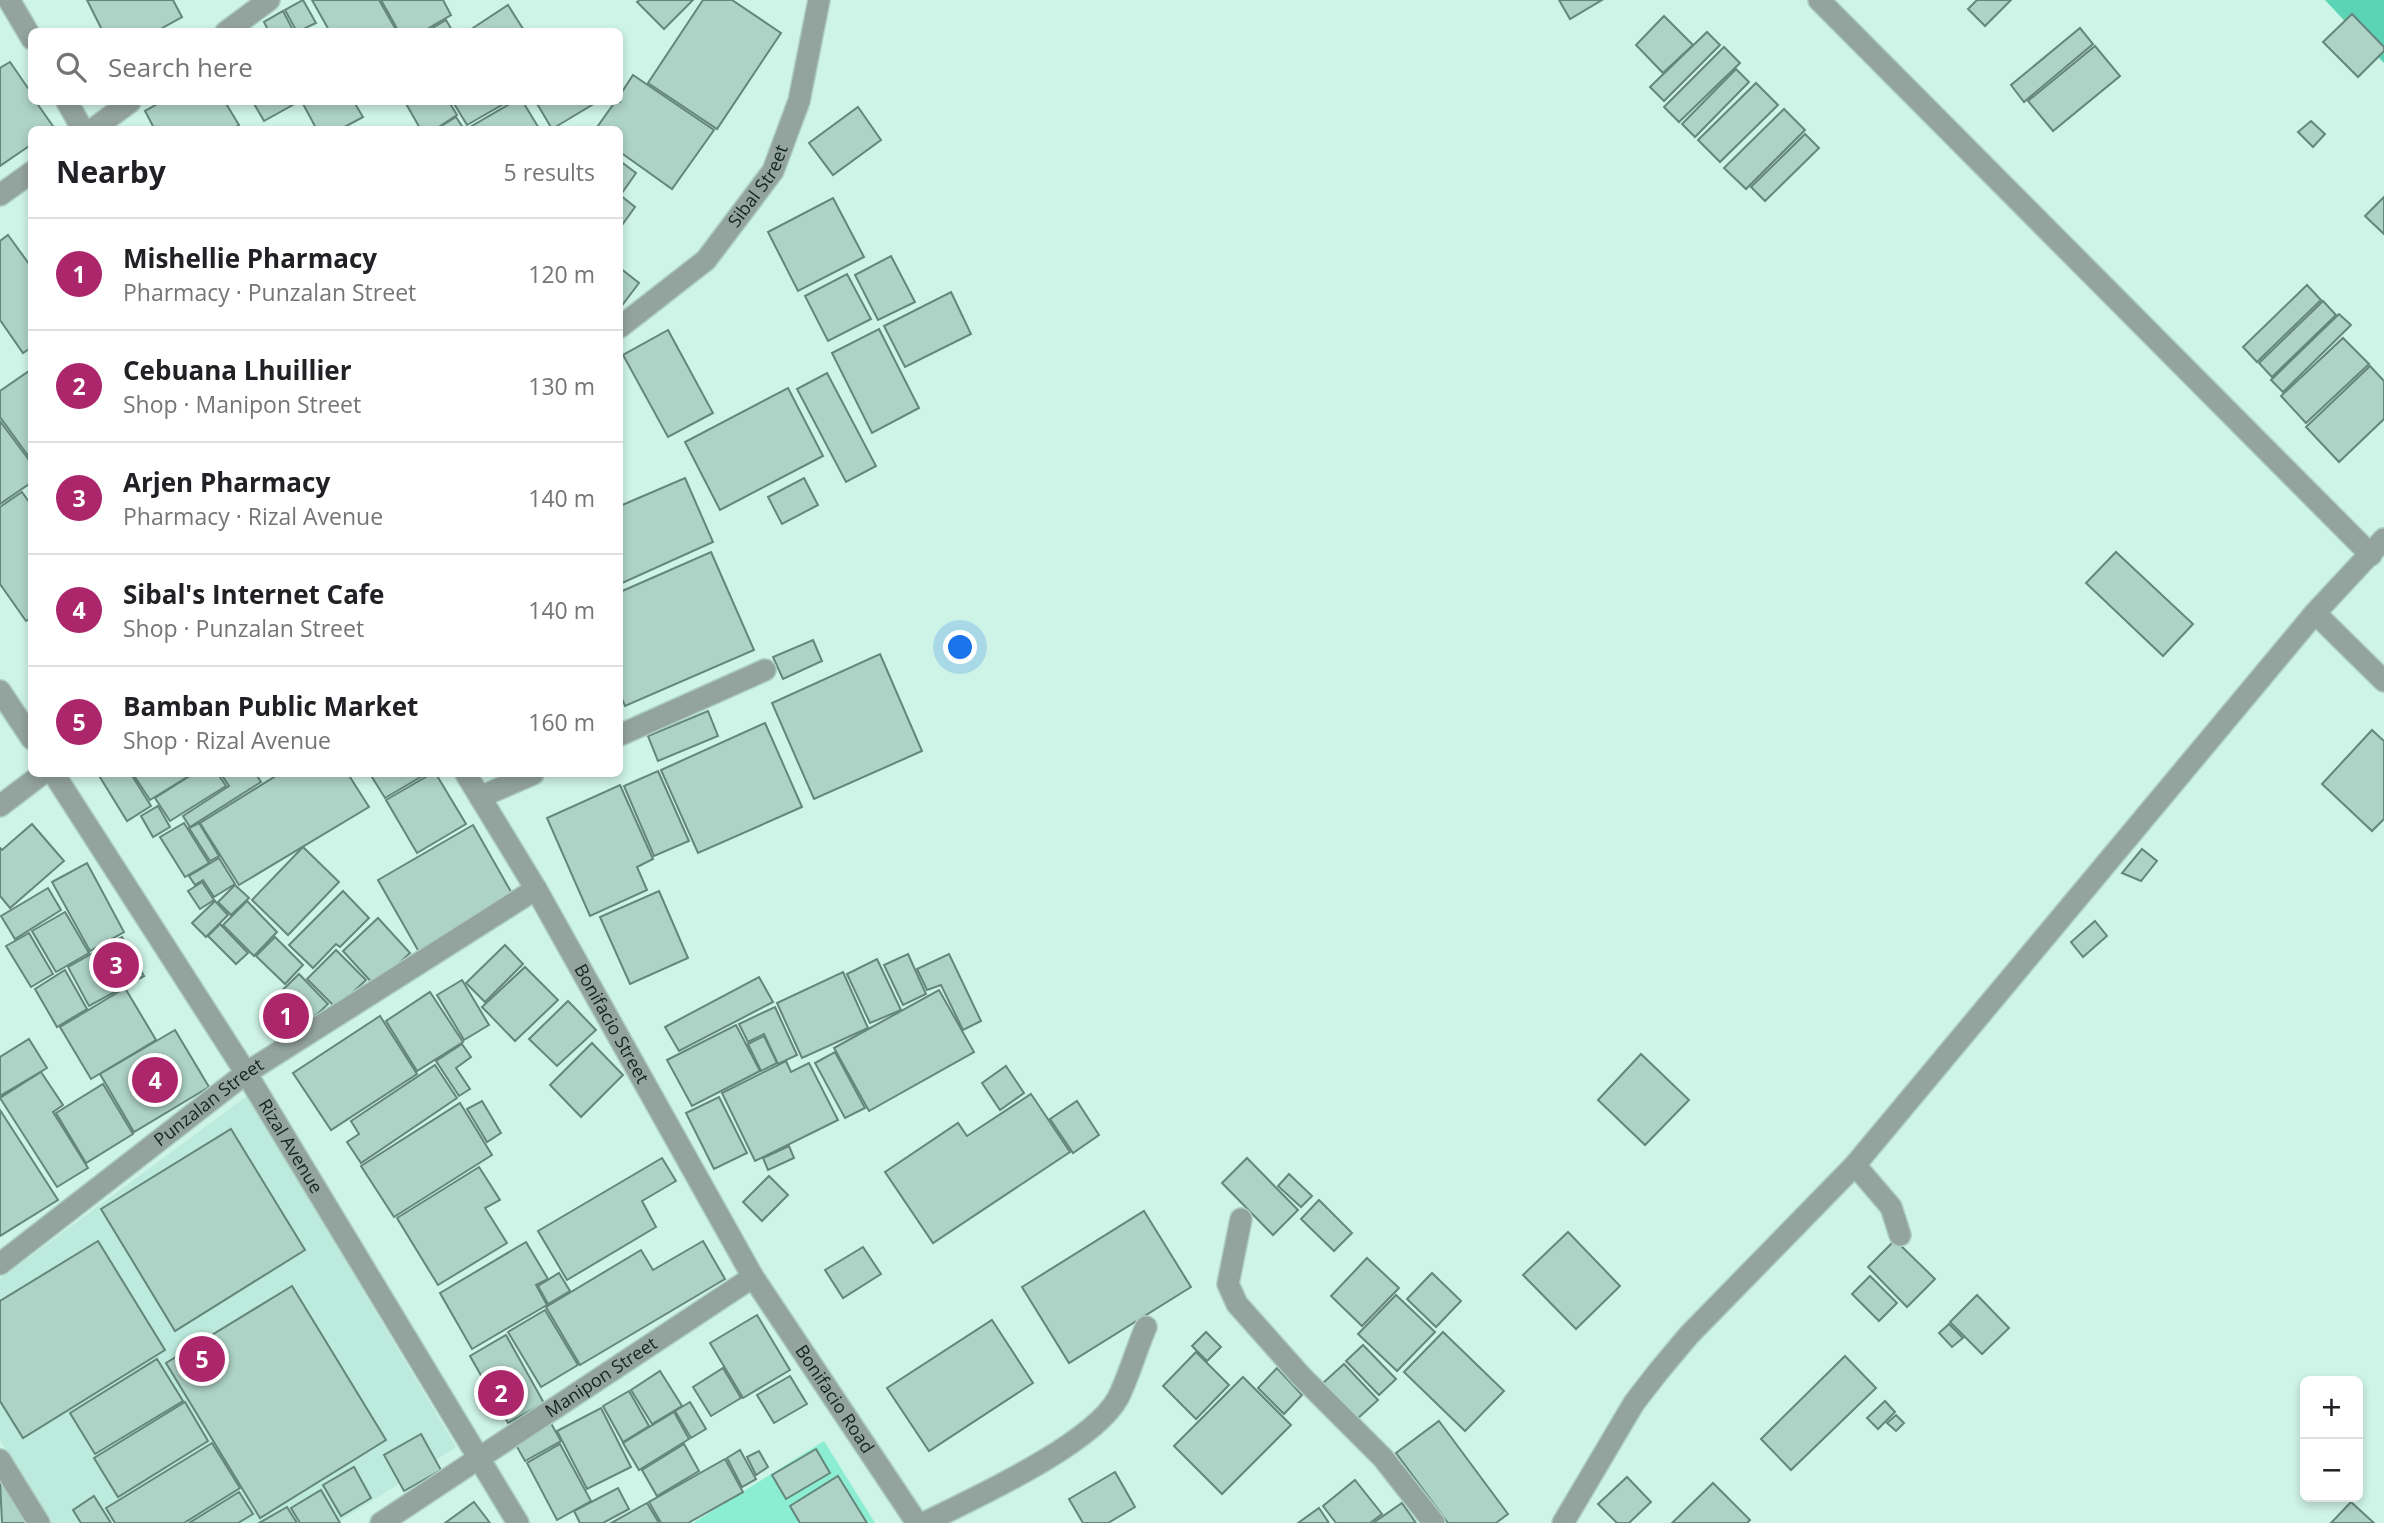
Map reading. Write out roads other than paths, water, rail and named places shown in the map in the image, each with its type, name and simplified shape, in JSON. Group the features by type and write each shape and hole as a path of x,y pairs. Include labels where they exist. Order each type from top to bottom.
{"street":[{"path":"9,0 28,32"},
{"path":"231,28 269,0"},
{"name":"Sibal Street","path":"623,325 706,260 773,171 799,101 819,0"},
{"path":"1563,1523 1634,1403 1658,1371 1689,1335 1855,1165 2315,613 2377,547 1819,0"},
{"path":"69,105 81,126"},
{"path":"98,126 127,105"},
{"path":"0,195 28,176"},
{"path":"2315,613 2384,681"},
{"path":"623,734 765,670"},
{"path":"0,691 28,733"},
{"path":"0,806 38,777"},
{"name":"Rizal Avenue","path":"56,777 246,1073 518,1523"},
{"name":"Bonifacio Street","path":"468,777 536,889 753,1277"},
{"path":"480,797 526,777"},
{"name":"Punzalan Street","path":"0,1264 246,1073 536,889"},
{"path":"1855,1165 1891,1207 1899,1235"},
{"path":"1241,1219 1228,1284 1237,1304 1301,1376 1383,1458 1434,1523"},
{"name":"Manipon Street","path":"380,1523 753,1277"},
{"name":"Bonifacio Road","path":"753,1277 917,1523"},
{"path":"924,1523 1060,1451 1091,1429 1117,1399 1146,1327"},
{"path":"0,1460 39,1523"}],"place":[{"name":"Arjen Pharmacy","path":"116,965"},
{"name":"Mishellie Pharmacy","path":"286,1016"},
{"name":"Sibal's Internet Cafe","path":"155,1080"},
{"name":"Bamban Public Market","path":"202,1359"},
{"name":"Cebuana Lhuillier","path":"501,1393"}]}
